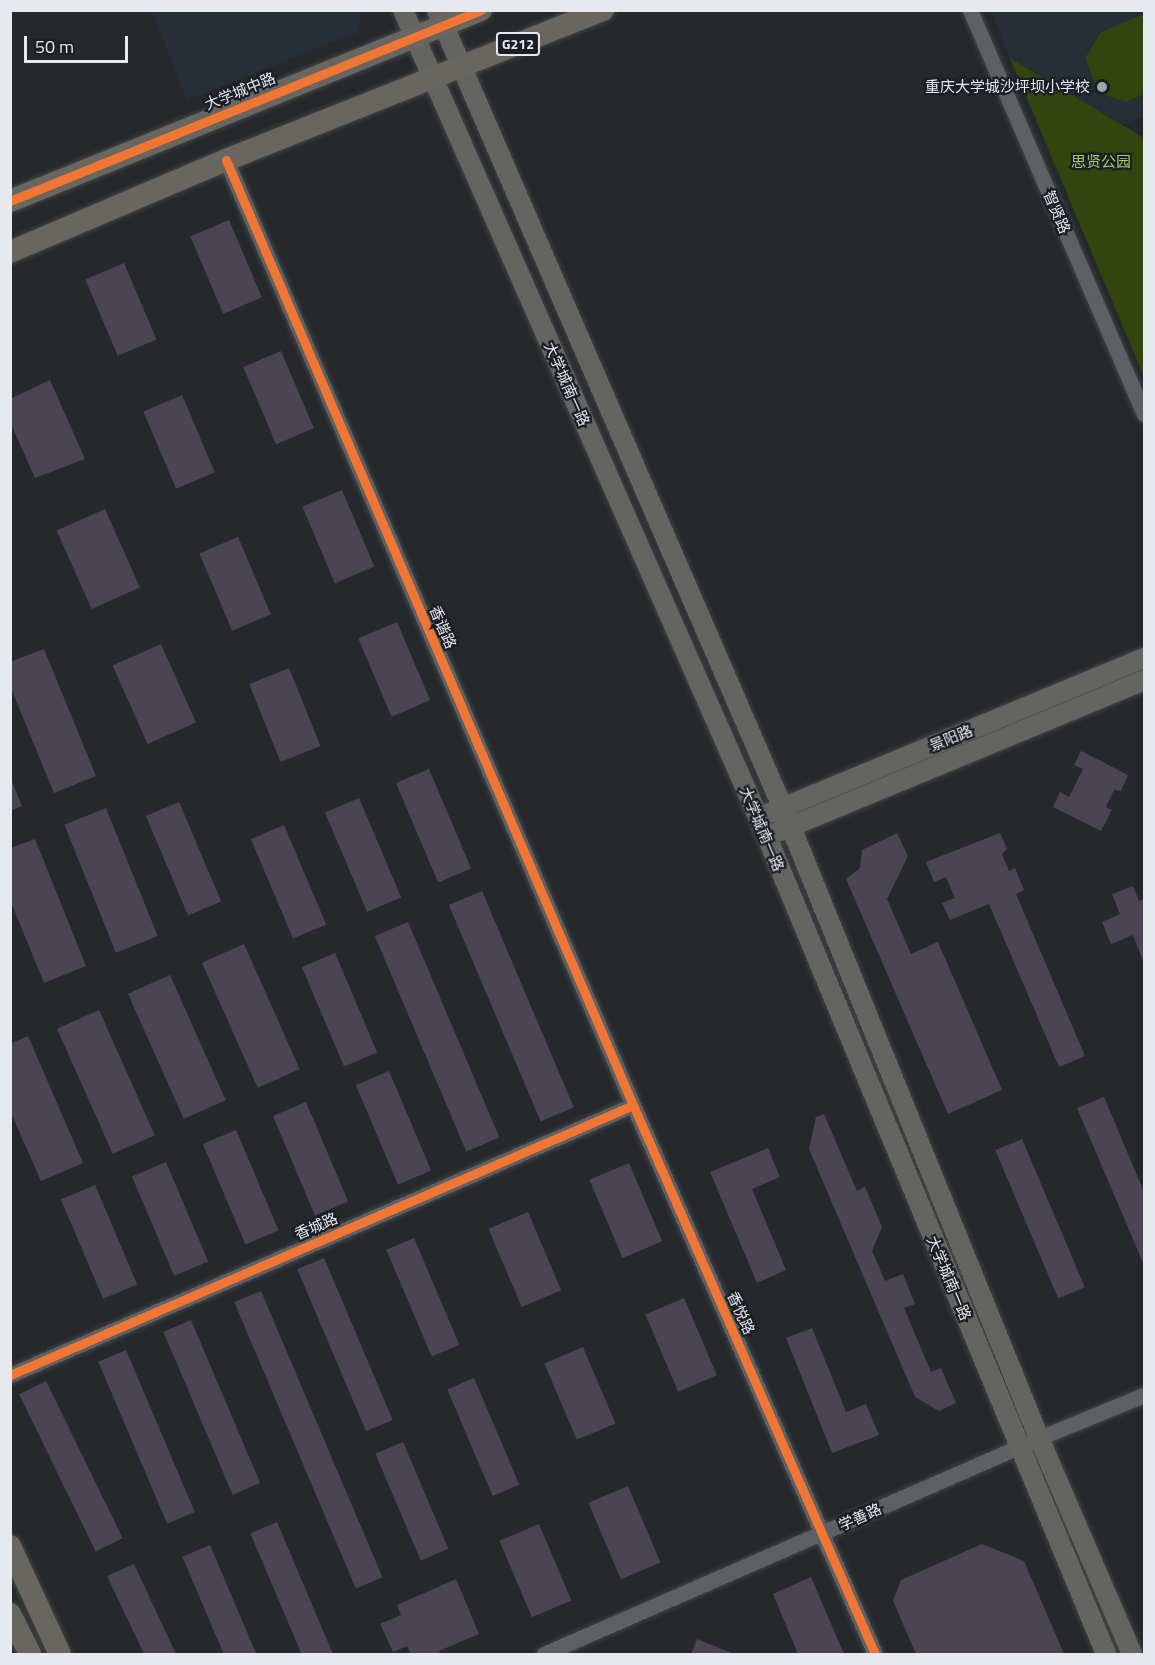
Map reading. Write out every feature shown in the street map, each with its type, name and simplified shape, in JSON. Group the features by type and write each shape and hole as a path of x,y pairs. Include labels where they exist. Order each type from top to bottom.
{"highway":[{"name":"大学城中路","path":"10,201 414,36 440,18 481,10"},
{"name":"G212","path":"432,78 603,10"},
{"path":"10,252 226,160 432,78"},
{"path":"10,1546 60,1654"},
{"path":"10,1614 30,1654"}],"main road":[{"name":"大学城南一路","path":"403,10 766,837 1106,1654"},
{"name":"大学城南一路","path":"440,18 791,827 1039,1438 1132,1654"},
{"name":"景阳路","path":"758,819 782,807 1144,658"},
{"name":"景阳路","path":"766,837 1144,680"}],"street":[{"name":"智贤路","path":"970,10 1144,414"},
{"name":"香谐路","path":"226,160 633,1105"},
{"name":"香城路","path":"10,1375 633,1105"},
{"name":"香悦路","path":"633,1105 875,1654"},
{"name":"学善路","path":"544,1654 1039,1438 1144,1395"}],"shaded area":[{"path":"152,11 361,11 358,32 187,100"},
{"name":"重庆大学城沙坪坝小学校","path":"991,11 1144,11 1144,116 1123,125 1010,58"}],"green space":[{"path":"1144,14 1144,94 1126,102 1099,93 1085,58 1101,32"},
{"name":"思贤公园","path":"1010,58 1144,138 1144,377"}],"building":[{"path":"229,220 262,297 223,314 190,236"},
{"path":"124,263 156,339 118,356 85,279"},
{"path":"281,351 314,428 276,444 243,367"},
{"path":"50,380 85,459 35,478 10,422 10,399"},
{"path":"182,395 215,472 176,489 143,411"},
{"path":"342,490 374,566 335,583 302,507"},
{"path":"105,509 140,588 92,609 57,531"},
{"path":"238,537 271,614 232,631 199,553"},
{"path":"397,622 430,700 392,717 358,638"},
{"path":"161,644 196,723 148,744 113,666"},
{"path":"44,649 96,776 54,793 10,686 10,662"},
{"path":"289,668 320,746 281,762 249,684"},
{"path":"1081,751 1128,775 1121,791 1114,790 1106,807 1112,810 1101,831 1053,807 1060,792 1069,797 1083,769 1074,765"},
{"path":"429,769 471,868 438,882 396,783"},
{"path":"10,777 22,806 10,811"},
{"path":"359,798 401,897 367,912 325,812"},
{"path":"179,802 221,901 188,915 146,816"},
{"path":"106,808 158,936 116,953 64,825"},
{"path":"284,825 326,924 293,938 251,839"},
{"path":"897,833 908,856 887,899 911,954 938,942 1002,1090 948,1114 846,879 860,868 862,850"},
{"path":"1000,833 1007,849 1002,854 1009,871 1015,868 1024,890 1016,894 1085,1056 1059,1067 989,904 950,920 942,903 955,898 946,877 934,882 926,862"},
{"path":"35,839 86,966 44,983 10,900 10,848"},
{"path":"1133,886 1139,901 1144,899 1144,963 1133,935 1111,944 1102,922 1120,914 1112,894"},
{"path":"482,891 574,1107 541,1121 449,905"},
{"path":"408,922 499,1137 466,1151 375,936"},
{"path":"244,944 300,1069 258,1088 202,963"},
{"path":"335,953 377,1052 344,1066 302,967"},
{"path":"170,975 226,1100 184,1119 128,994"},
{"path":"99,1010 155,1135 113,1154 57,1029"},
{"path":"28,1036 83,1163 41,1181 10,1111 10,1044"},
{"path":"389,1071 431,1170 398,1184 356,1085"},
{"path":"1104,1097 1144,1192 1144,1265 1077,1108"},
{"path":"306,1102 348,1201 315,1215 273,1116"},
{"path":"824,1114 857,1191 865,1187 882,1227 872,1251 885,1281 903,1274 915,1304 904,1308 931,1372 941,1368 956,1403 939,1411 915,1397 809,1149 816,1117"},
{"path":"236,1130 279,1230 245,1244 203,1144"},
{"path":"1022,1139 1085,1287 1058,1299 995,1150"},
{"path":"768,1148 780,1177 752,1189 786,1270 757,1283 710,1172"},
{"path":"166,1162 208,1261 174,1276 132,1176"},
{"path":"629,1163 662,1241 623,1258 589,1180"},
{"path":"95,1185 137,1284 103,1299 61,1199"},
{"path":"528,1212 561,1290 522,1307 488,1229"},
{"path":"414,1238 459,1345 432,1357 386,1250"},
{"path":"324,1258 393,1420 366,1431 297,1269"},
{"path":"261,1291 383,1577 356,1589 234,1302"},
{"path":"684,1298 717,1375 678,1392 645,1314"},
{"path":"191,1320 260,1483 233,1495 163,1332"},
{"path":"812,1328 846,1412 866,1404 879,1435 832,1453 786,1338"},
{"path":"583,1347 615,1423 577,1440 544,1363"},
{"path":"126,1350 195,1512 167,1524 98,1362"},
{"path":"474,1378 519,1485 493,1496 447,1389"},
{"path":"46,1381 123,1538 96,1551 19,1394"},
{"path":"403,1442 448,1549 421,1561 375,1454"},
{"path":"628,1486 660,1562 621,1579 588,1503"},
{"path":"277,1522 333,1654 302,1654 250,1533"},
{"path":"539,1524 571,1600 532,1617 499,1541"},
{"path":"982,1544 1024,1561 1064,1654 916,1654 893,1601 901,1580"},
{"path":"210,1545 256,1654 224,1654 182,1557"},
{"path":"134,1564 176,1654 144,1654 107,1576"},
{"path":"811,1577 844,1654 798,1654 773,1594"},
{"path":"456,1579 479,1634 439,1651 441,1654 411,1654 407,1646 393,1652 380,1624 401,1615 397,1605"},
{"path":"697,1639 734,1654 691,1654"}],"cycle path":[{"path":"10,201 481,10"},
{"path":"226,160 633,1105 875,1654"},
{"path":"10,1375 633,1105"}],"place":[{"name":"重庆大学城沙坪坝小学校","path":"1102,87"}]}
